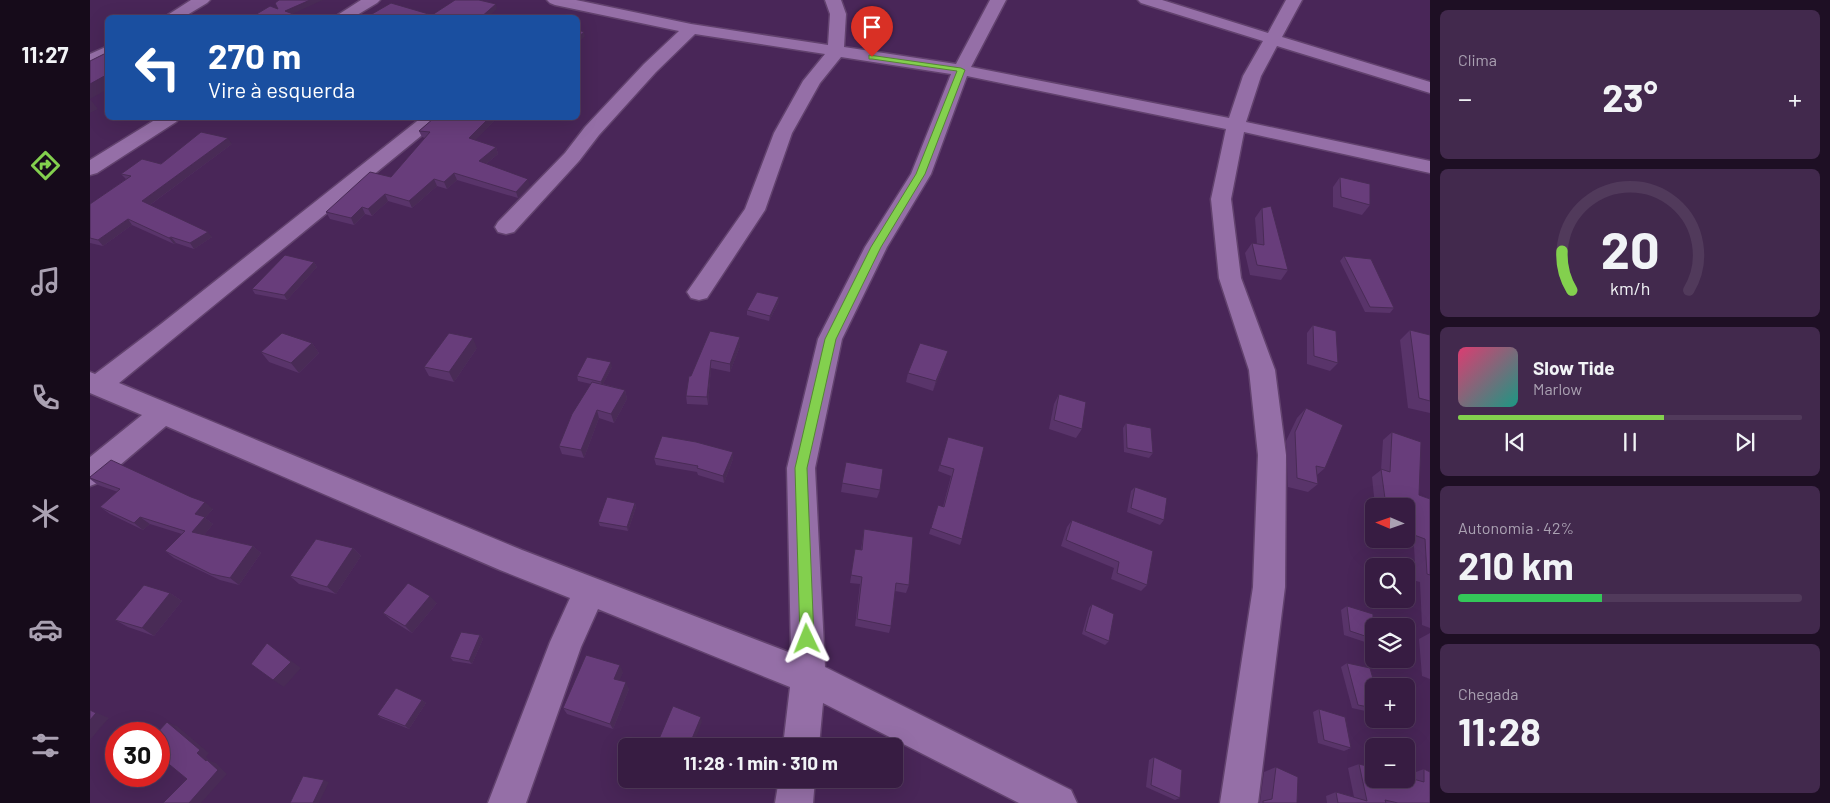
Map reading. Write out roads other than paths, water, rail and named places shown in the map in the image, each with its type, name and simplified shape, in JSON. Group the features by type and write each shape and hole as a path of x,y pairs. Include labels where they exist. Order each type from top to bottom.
{"street":[{"path":"175,15 202,0"},
{"path":"345,15 372,0"},
{"path":"699,292 755,210 783,132 812,81 836,52 838,14 833,0"},
{"path":"801,738 808,677 801,468 830,339 876,247 921,174 961,70 998,0"},
{"path":"1146,0 1430,88"},
{"path":"1239,803 1269,587 1272,455 1262,370 1230,278 1221,199 1236,124 1252,76 1294,0"},
{"path":"563,4 691,29 961,70 1236,124 1429,170"},
{"path":"506,227 572,158 592,131 650,68 691,29"},
{"path":"90,61 105,54"},
{"path":"90,168 167,120"},
{"path":"94,383 170,330 430,120"},
{"path":"94,383 511,560 808,677 1058,803"},
{"path":"90,474 164,413"},
{"path":"507,803 566,642 590,592"},
{"path":"794,803 796,788"}]}
